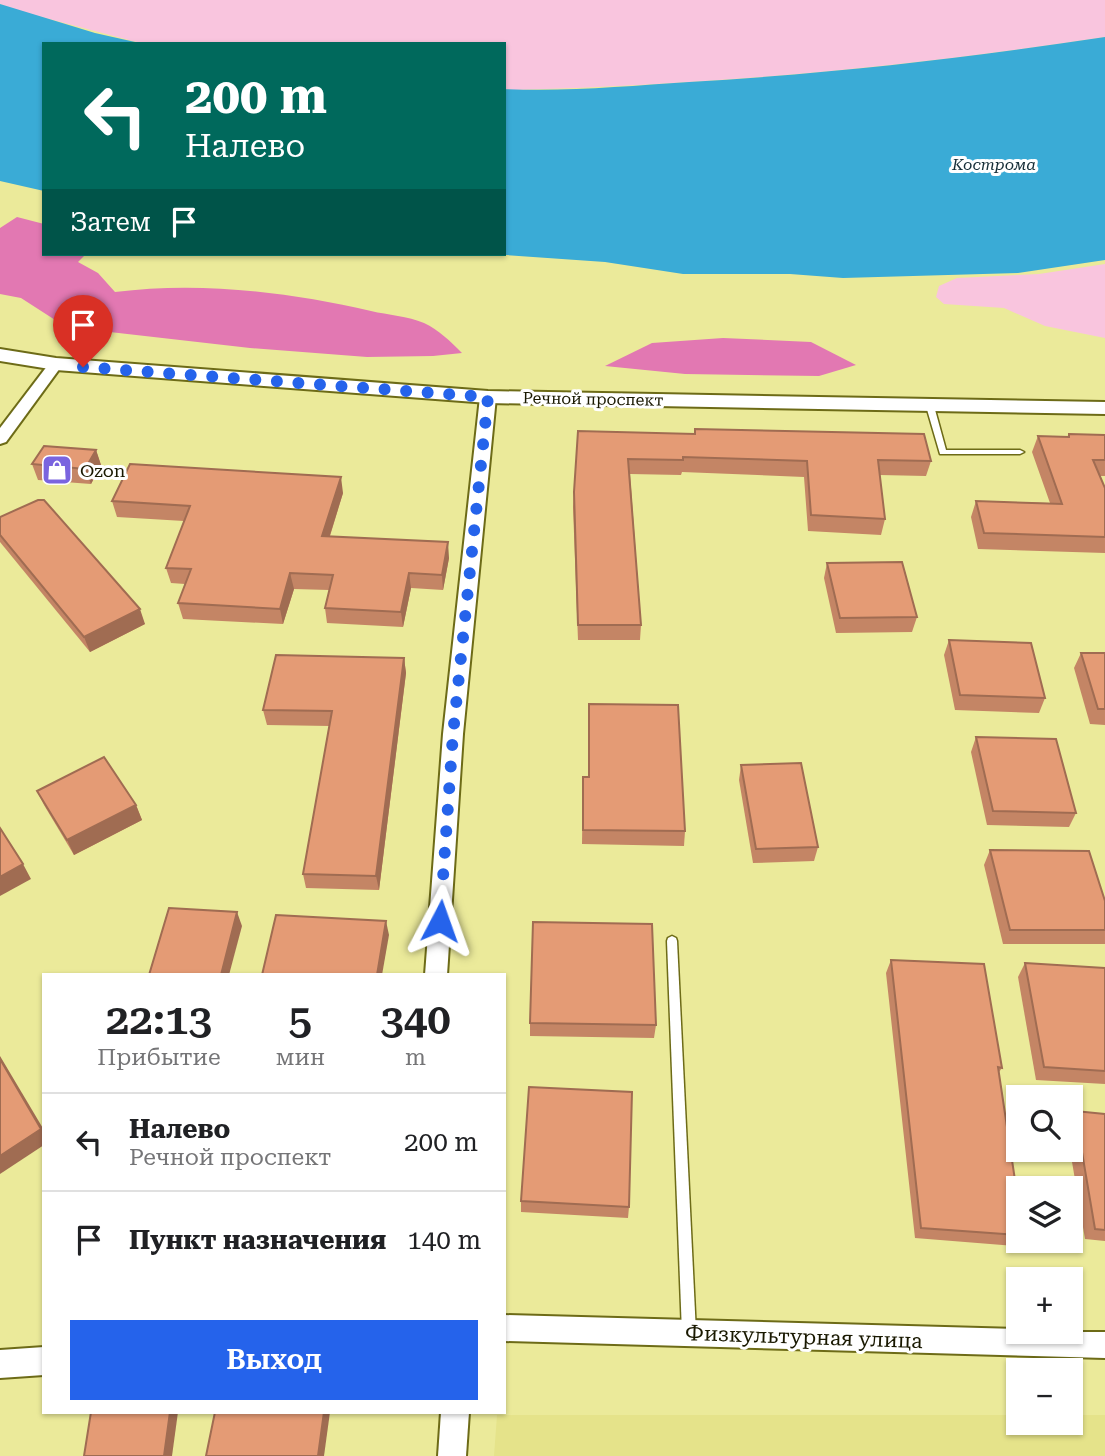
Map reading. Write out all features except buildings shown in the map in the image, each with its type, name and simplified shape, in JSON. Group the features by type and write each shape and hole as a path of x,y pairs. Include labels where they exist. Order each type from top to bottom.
{"street":[{"name":"Речной проспект","path":"0,355 56,364 488,397 1105,408"},
{"path":"0,439 56,364"},
{"path":"436,973 453,734 488,397"},
{"name":"Физкультурная улица","path":"506,1328 1105,1345"},
{"path":"0,1364 42,1361"},
{"path":"452,1456 455,1414"}],"lane":[{"path":"930,406 943,452 1020,452"},
{"path":"672,941 689,1334"}],"shaded area":[{"path":"0,0 1105,0 1105,37 810,73 662,84 514,90 506,89 506,42 136,42 0,4"},
{"path":"17,217 42,223 42,256 84,256 78,262 98,273 115,292 211,288 308,298 418,321 439,332 462,353 367,357 250,348 66,327 21,298 0,294 0,228"},
{"path":"1105,264 1105,338 1045,326 1004,308 944,304 936,297 939,286 957,278 1039,274"},
{"path":"723,338 811,342 856,365 819,376 685,374 605,366 652,343"},
{"path":"497,1415 1006,1415 1006,1435 1083,1435 1083,1415 1105,1415 1105,1456 494,1456"}],"water":[{"path":"0,4 95,33 135,42 42,42 42,191 0,181"},
{"name":"Кострома","path":"1105,37 1105,260 1018,273 843,278 790,274 683,274 605,262 506,255 506,89 596,88 794,75 1001,52"}],"place":[{"name":"Ozon","path":"57,470"}],"route":[{"path":"83,367 488,397 453,734 440,921"}]}
